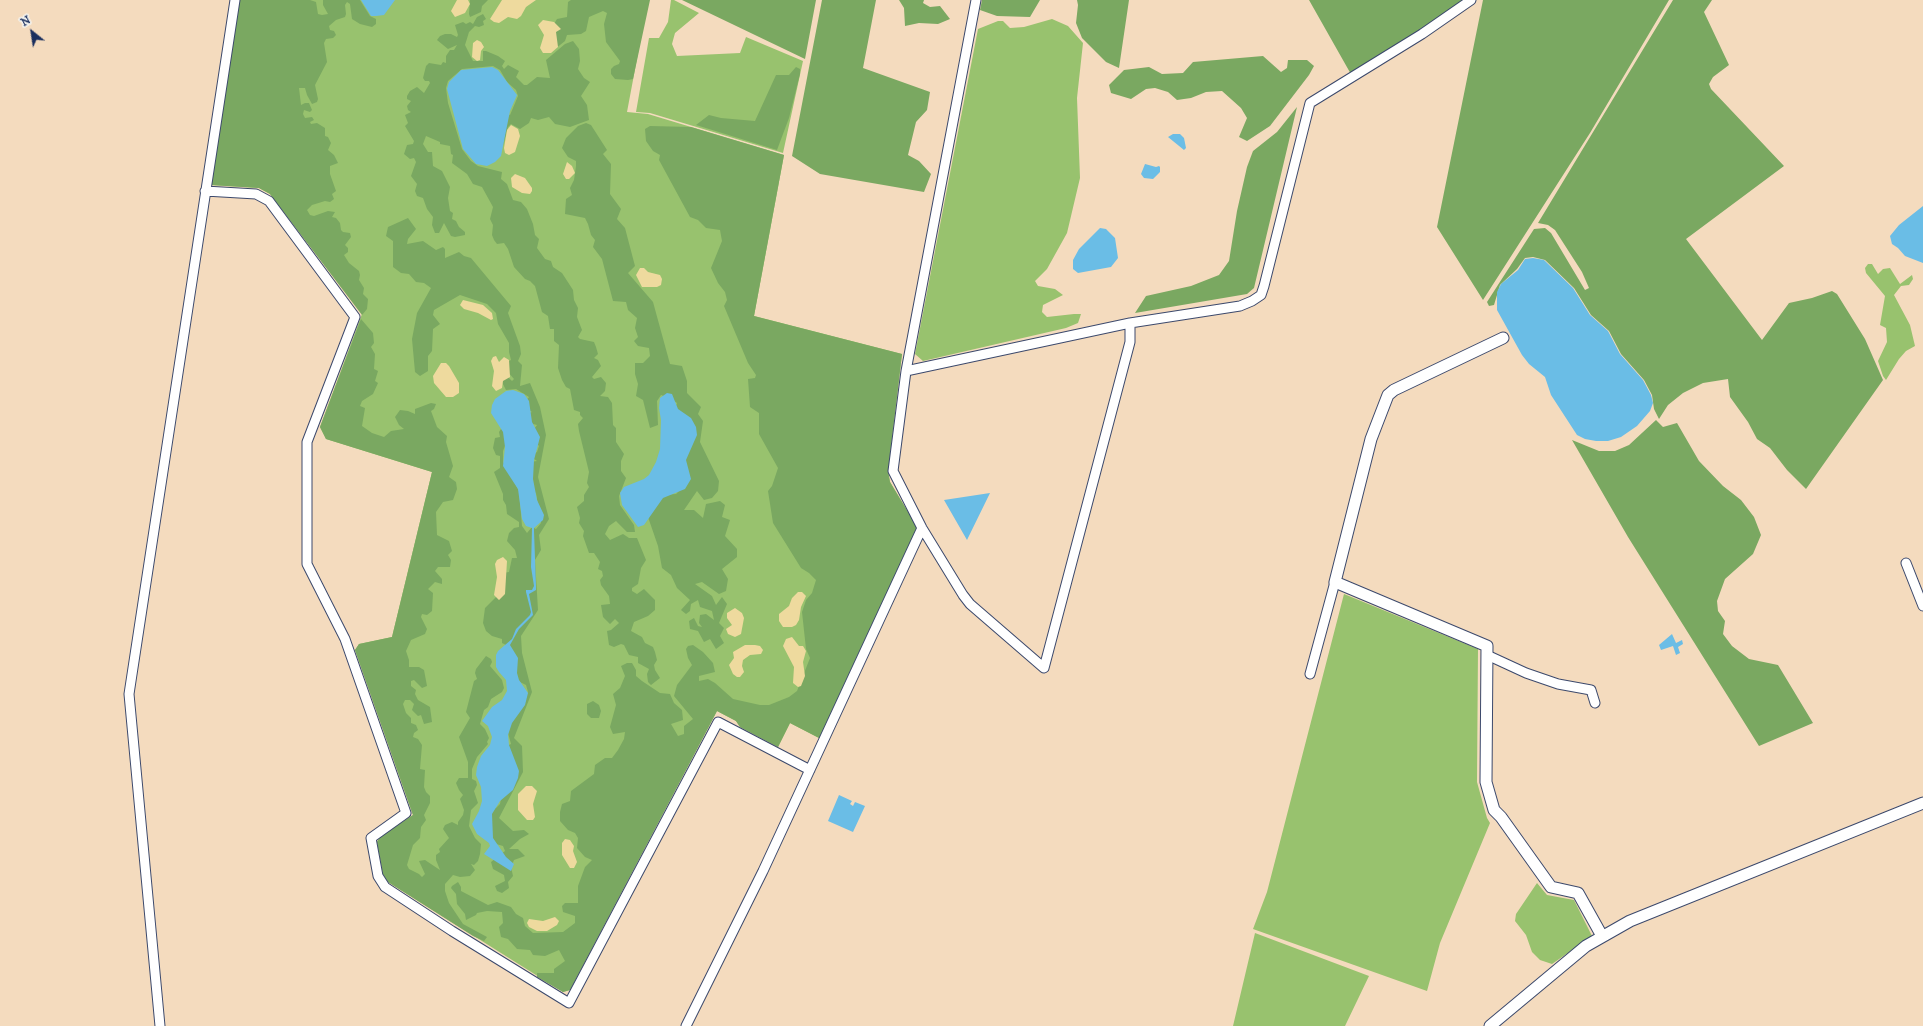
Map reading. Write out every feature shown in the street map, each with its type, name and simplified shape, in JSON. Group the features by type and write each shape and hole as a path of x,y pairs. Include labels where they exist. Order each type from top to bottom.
{"street":[{"path":"160,1026 129,694 235,0"},
{"path":"976,0 906,371 893,471 922,528 970,604 1044,668 1130,342 1130,323"},
{"path":"906,371 1130,323 1240,306 1252,301 1261,295 1276,246 1310,103 1422,34 1471,0"},
{"path":"205,191 256,194 269,201 355,317 307,442 307,564 345,639 406,812 371,838 378,876 385,887 452,931 569,1003 718,722 810,770"},
{"path":"1310,674 1371,440 1388,395 1394,390 1503,338"},
{"path":"686,1026 763,871 922,528"},
{"path":"1906,563 1923,606"},
{"path":"1335,582 1487,646 1486,782 1494,810 1551,887 1578,893 1602,936"},
{"path":"1487,655 1526,673 1558,684 1591,690 1595,703"},
{"path":"1490,1026 1572,957 1602,936 1630,921 1923,803"}],"green space":[{"path":"238,0 648,0 627,112 648,114 784,155 754,316 902,354 888,471 890,482 917,527 819,738 790,723 778,747 740,727 736,721 717,711 570,990 563,992 388,882 383,874 377,842 380,837 413,815 355,650 359,644 392,637 432,472 326,439 320,427 362,314 270,194 259,188 211,185"},
{"path":"238,0 310,0 316,2 318,14 322,15 328,14 323,5 323,0 360,0 370,16 376,19 376,24 372,27 360,24 352,19 350,4 347,2 345,5 345,17 336,20 329,26 330,30 334,31 336,35 333,38 326,39 324,43 327,62 315,85 318,99 317,102 312,104 305,88 299,88 301,105 309,103 312,110 310,112 304,110 303,114 305,118 312,117 314,120 310,122 311,124 317,123 325,128 325,136 328,137 331,143 328,150 334,155 338,163 330,166 330,174 336,191 332,194 334,199 330,202 325,201 312,205 307,210 310,215 314,216 328,211 335,212 332,217 336,218 340,223 341,230 343,232 350,233 351,237 345,245 348,248 348,252 344,255 349,263 359,271 359,280 364,288 363,294 368,299 367,309 362,315 270,194 259,188 211,185"},
{"path":"470,0 488,0 482,6 481,12 470,17"},
{"path":"571,0 650,0 633,79 615,79 611,74 611,69 619,64 620,61 606,42 604,24 607,13 603,11 589,17 586,31 581,34 567,35 565,41 555,49 554,24 557,19 567,17 568,2"},
{"path":"671,0 674,0 699,13 675,33 672,44 677,56 740,53 746,37 803,61 783,153 650,113 636,112 649,38 659,38 668,22"},
{"path":"682,0 816,0 805,59"},
{"path":"822,0 876,0 863,68 930,92 927,110 916,122 908,155 919,161 931,174 924,192 820,174 792,156"},
{"path":"899,0 924,0 923,3 930,7 940,6 950,19 938,24 919,23 905,26 904,8"},
{"path":"982,0 1040,0 1030,17 997,16 980,10"},
{"path":"1077,0 1129,0 1119,68 1106,62 1082,38 1076,23 1078,5"},
{"path":"1309,0 1467,0 1352,76"},
{"path":"1483,0 1669,0 1590,133 1483,300 1437,227"},
{"path":"1673,0 1712,0 1704,12 1729,65 1713,77 1709,84 1711,89 1784,166 1686,239 1762,340 1789,303 1812,298 1832,291 1837,294 1865,339 1883,380 1806,489 1787,470 1770,448 1757,439 1748,422 1730,397 1728,379 1703,383 1683,393 1668,405 1659,419 1654,409 1652,395 1644,380 1621,354 1609,331 1591,315 1574,288 1545,260 1533,257 1525,258 1517,269 1500,285 1494,305 1489,306 1487,302 1534,229 1545,228 1551,233 1585,290 1589,288 1582,272 1555,230 1548,225 1538,223"},
{"path":"483,14 486,19 483,21 484,25 479,27 475,26 469,32 465,45 473,61 483,61 483,51 498,56 505,61 502,66 504,69 508,65 519,71 516,77 524,85 527,85 537,77 550,78 546,60 565,44 573,41 579,49 580,61 578,69 584,78 590,82 581,96 587,105 589,120 570,127 555,124 549,117 538,120 531,118 529,123 520,129 511,124 508,127 503,146 506,114 510,115 518,96 516,90 507,82 500,70 493,66 462,69 448,81 446,88 448,103 462,149 471,161 478,166 502,172 501,179 507,184 513,200 521,202 527,209 533,224 535,235 539,239 537,248 545,259 551,261 553,267 562,273 573,290 574,300 578,308 577,317 582,330 578,337 580,339 594,342 596,347 598,354 594,358 598,360 601,366 592,377 594,379 601,377 606,383 605,391 600,396 608,397 612,403 613,425 616,428 616,442 624,454 621,461 621,471 626,478 619,496 620,505 634,525 635,532 627,532 616,521 609,526 605,534 610,540 623,534 629,538 637,538 646,560 641,568 638,584 632,588 632,591 637,594 644,589 655,600 655,610 648,616 634,622 631,631 642,637 645,643 653,647 655,652 657,660 654,665 660,678 651,685 648,682 647,674 649,669 638,663 638,657 629,655 624,645 621,644 614,647 609,645 607,631 611,630 619,623 615,619 610,624 603,617 601,605 610,604 609,596 601,585 600,580 603,576 602,571 598,569 600,562 594,553 589,553 583,536 584,531 579,523 580,518 577,507 584,501 584,495 589,487 587,483 589,472 578,424 583,418 580,415 580,412 574,410 570,389 566,387 562,380 558,368 559,345 554,341 554,329 550,329 548,316 542,312 535,286 530,281 525,279 514,267 508,249 504,243 497,244 494,240 492,235 493,225 490,219 493,207 482,187 473,184 467,174 452,163 453,155 451,154 450,146 440,144 440,142 426,136 423,144 428,152 432,152 433,166 442,171 450,187 448,198 450,211 453,213 452,219 456,221 459,227 465,232 465,235 455,237 451,236 444,223 439,233 435,233 432,225 433,217 427,209 423,198 417,196 415,191 417,184 411,176 416,162 414,158 410,159 404,154 407,145 413,144 414,141 405,126 408,123 405,115 411,112 408,110 407,106 411,101 407,99 407,96 410,91 417,87 424,93 430,83 429,81 425,81 423,78 426,66 429,63 441,65 443,62 446,63 446,56 450,50 454,50 457,45 448,49 437,40 440,36 445,34 451,34 457,37 458,35 455,25 463,22 466,24 470,22 473,24 477,17"},
{"path":"1052,19 1068,26 1083,43 1077,98 1080,178 1067,233 1047,269 1035,281 1038,286 1055,289 1063,295 1043,305 1042,312 1047,317 1081,314 1078,323 1066,328 923,361 915,354 978,29 998,21 1003,21 1010,28 1024,27"},
{"path":"1263,56 1281,72 1287,68 1288,60 1307,60 1314,66 1309,75 1270,126 1247,141 1239,137 1247,118 1241,108 1222,91 1206,92 1191,98 1177,100 1168,92 1155,88 1146,89 1131,99 1111,93 1109,85 1124,70 1149,67 1162,74 1183,73 1193,62"},
{"path":"796,67 800,69 800,74 789,118 777,150 696,125 709,115 721,118 755,121 776,75 789,75"},
{"path":"1297,107 1254,288 1247,294 1135,313 1146,296 1191,286 1219,275 1229,261 1237,211 1247,167 1253,151 1277,132"},
{"path":"586,123 591,125 607,150 603,154 611,164 610,194 621,209 617,219 625,228 635,266 628,273 653,302 670,364 682,366 687,381 687,393 701,407 698,414 703,421 700,442 719,481 718,491 712,498 704,500 697,491 684,510 694,510 703,518 706,504 720,501 725,505 722,517 730,520 725,536 737,549 737,557 722,569 728,579 726,591 719,594 702,582 695,584 712,596 716,605 722,597 727,604 719,623 724,628 720,636 724,643 716,649 710,639 704,642 698,631 690,629 689,621 694,618 698,626 702,627 699,623 700,615 706,614 714,620 712,611 700,607 698,600 691,604 690,611 686,614 681,610 690,600 677,588 671,575 662,568 658,546 648,517 663,495 676,494 688,482 674,412 677,403 670,398 661,395 657,401 658,425 650,428 643,400 636,396 638,384 635,374 635,363 643,363 650,356 649,348 638,346 634,341 638,337 635,328 637,318 628,310 626,302 613,301 602,259 593,247 595,240 591,235 585,218 565,214 566,199 572,195 570,188 574,180 576,161 568,157 562,148 566,138 578,126"},
{"path":"650,126 691,127 784,155 754,316 902,354 888,471 890,482 917,527 819,738 790,723 778,747 740,727 736,721 717,711 570,990 563,992 537,977 537,973 554,973 554,969 565,961 559,950 545,956 533,955 530,950 517,949 508,939 501,937 499,927 503,923 502,912 487,911 477,913 466,920 465,914 457,904 456,894 451,888 452,886 458,882 461,887 461,891 488,905 497,902 511,907 516,914 523,918 525,926 533,933 563,932 575,923 575,916 563,912 562,906 565,903 578,903 578,886 585,867 592,860 585,857 577,848 578,838 575,833 568,830 560,821 560,812 562,804 570,801 571,791 594,774 595,765 605,758 612,758 624,739 625,732 613,734 610,727 616,705 613,694 620,688 625,676 621,666 627,663 632,663 636,670 636,676 642,681 660,693 670,694 674,703 682,710 683,720 671,724 678,736 684,734 684,726 693,719 674,696 677,685 692,665 688,658 686,649 688,646 693,645 703,652 713,663 715,672 699,676 699,681 708,679 715,683 733,699 760,705 769,705 789,697 797,691 810,658 806,649 802,612 806,600 812,593 816,580 801,568 773,523 768,491 772,486 778,468 759,434 759,413 750,407 748,379 755,378 756,375 748,363 724,306 727,300 725,292 718,283 711,268 722,241 720,230 706,228 698,220 690,217 659,160 660,155 653,151 646,141 645,129"},
{"path":"408,218 416,229 408,239 407,244 423,241 436,250 443,247 445,249 445,258 459,252 464,256 471,258 511,306 508,313 520,346 521,354 518,361 522,365 520,386 530,383 540,407 546,435 538,477 549,519 539,535 541,550 535,560 538,610 521,636 522,653 532,692 514,738 522,746 523,772 499,818 513,831 524,830 529,834 520,839 509,849 518,849 525,856 514,860 511,867 513,876 508,882 509,888 502,893 497,891 495,886 505,881 504,875 493,869 491,862 505,851 503,846 496,844 492,838 488,806 496,808 500,804 509,757 509,745 511,744 507,729 528,692 526,685 515,677 506,645 502,643 502,639 492,636 486,631 483,623 485,608 500,593 503,573 509,572 512,558 517,558 515,550 507,541 509,533 514,528 519,527 519,522 507,514 503,494 494,472 500,468 500,456 496,455 493,448 495,438 500,437 499,432 501,429 505,431 506,443 503,451 503,462 519,491 522,526 527,533 532,527 536,529 541,523 536,493 528,488 530,462 537,461 534,459 534,454 537,452 539,446 530,435 537,425 529,423 529,413 532,412 526,408 526,401 529,397 516,389 506,390 500,378 506,375 512,381 514,379 507,371 507,362 511,360 509,343 498,324 496,313 487,304 460,295 434,310 433,315 440,324 433,329 432,351 428,356 428,371 420,376 415,372 412,339 417,313 431,288 424,283 416,282 409,274 401,273 393,267 393,241 386,236 388,227"},
{"path":"1868,264 1872,264 1878,274 1883,269 1890,268 1900,284 1912,275 1913,279 1909,285 1901,286 1894,295 1910,325 1915,346 1906,351 1899,359 1886,380 1883,376 1878,361 1887,342 1886,328 1880,325 1885,296 1866,273 1865,268"},
{"path":"361,319 373,333 374,343 371,347 375,354 374,369 378,371 375,381 378,383 373,394 362,401 360,406 365,408 362,426 372,433 384,437 391,431 404,429 399,425 395,417 400,410 415,414 415,409 431,403 436,404 434,409 431,411 437,427 447,436 446,442 453,466 449,477 456,482 457,489 453,500 443,502 436,512 437,535 449,541 452,551 448,555 451,560 450,567 438,567 435,571 442,579 442,584 435,582 428,589 433,593 432,611 427,615 422,614 421,617 427,629 425,634 411,640 406,651 409,660 409,667 419,667 424,670 427,686 422,688 414,680 411,681 411,686 416,690 415,694 418,700 430,707 432,722 424,724 421,715 418,716 412,710 414,704 410,700 405,700 403,704 406,713 411,718 411,723 416,725 418,730 414,733 413,737 418,739 422,745 420,769 425,770 424,787 430,796 430,803 424,815 426,820 421,827 420,838 413,845 407,865 409,869 422,877 425,874 419,861 425,860 440,870 436,860 436,855 440,852 439,849 449,838 443,829 445,825 452,822 458,825 458,822 463,815 464,810 460,799 463,795 456,783 459,778 468,778 468,762 459,737 470,718 466,712 474,681 477,679 475,673 476,669 486,656 491,659 492,662 490,666 502,680 504,688 502,692 491,699 488,707 484,710 480,724 485,729 489,738 487,742 488,744 477,757 472,769 472,779 476,781 477,785 474,791 478,803 471,810 469,826 475,838 481,844 478,861 474,865 471,864 475,870 470,876 460,877 453,875 445,884 445,891 449,903 463,924 487,937 484,941 473,936 388,882 383,874 377,842 380,837 413,815 355,650 359,644 392,637 432,472 326,439 320,427"},
{"path":"1656,420 1663,427 1677,423 1699,461 1723,486 1741,500 1754,517 1761,535 1753,554 1725,579 1717,601 1718,611 1725,621 1723,634 1732,646 1749,659 1778,665 1813,723 1759,746 1628,537 1572,440 1599,451 1615,451 1629,445"},
{"path":"1344,594 1478,649 1477,782 1487,818 1490,823 1440,943 1427,991 1253,929 1267,892"},
{"path":"593,701 599,705 601,711 599,718 591,718 587,714 587,704"},
{"path":"1537,883 1547,895 1574,900 1592,936 1552,964 1540,960 1532,952 1526,935 1515,921 1516,914"},
{"path":"1255,933 1369,976 1345,1026 1233,1026"}],"sand":[{"path":"457,0 468,0 470,4 465,13 455,17 451,11"},
{"path":"502,0 536,0 526,7 521,16 517,19 508,17 499,23 494,22 490,19"},
{"path":"543,20 554,22 561,29 556,32 558,47 551,53 543,53 540,48 544,35 538,25"},
{"path":"477,40 481,42 484,47 481,51 480,60 477,61 472,57 473,43"},
{"path":"511,125 518,129 520,136 515,152 509,155 505,153 504,148 507,130"},
{"path":"567,162 572,166 575,173 569,179 566,179 563,174"},
{"path":"515,174 525,178 532,188 530,194 522,193 512,187 511,178"},
{"path":"640,268 644,268 648,272 660,275 662,279 661,285 657,287 642,287 636,275"},
{"path":"463,300 483,305 492,313 493,319 491,320 478,313 464,309 460,305"},
{"path":"496,356 499,362 504,357 509,360 510,377 503,381 502,388 496,391 492,386 494,371 491,361 493,357"},
{"path":"441,363 446,363 449,366 459,383 459,393 453,397 446,397 434,383 433,376"},
{"path":"503,557 507,561 505,594 499,600 494,595 497,577 495,564 497,560"},
{"path":"798,592 802,592 806,596 801,607 799,620 796,625 792,627 783,627 779,621 779,614 789,606 792,598"},
{"path":"735,608 742,613 744,618 741,634 735,637 728,634 726,629 732,625 727,618 727,613"},
{"path":"792,637 799,646 803,646 806,651 803,662 805,676 801,686 798,687 793,683 794,667 783,646 786,639"},
{"path":"745,645 760,646 763,650 761,654 750,655 743,660 742,666 744,672 740,677 737,677 733,674 729,665 734,658 733,652"},
{"path":"526,786 532,786 537,791 533,804 535,817 533,820 527,820 518,810 518,794"},
{"path":"565,839 570,840 574,846 573,851 577,862 574,868 570,868 562,855 562,843"},
{"path":"555,917 559,921 557,925 547,931 537,931 529,927 527,923 529,919 543,921"}],"water":[{"path":"361,0 395,0 384,15 371,16"},
{"path":"492,67 498,70 517,95 510,111 501,156 495,162 487,166 476,164 463,149 447,89 449,82 461,70"},
{"path":"1173,134 1180,134 1184,138 1186,148 1184,150 1168,137"},
{"path":"1145,164 1160,167 1160,172 1153,179 1144,178 1141,174"},
{"path":"1923,206 1923,263 1905,256 1892,244 1890,236 1899,225"},
{"path":"1100,228 1106,229 1115,238 1118,258 1111,267 1078,273 1073,269 1073,260 1079,249"},
{"path":"1533,258 1544,260 1573,288 1590,315 1608,331 1620,354 1643,380 1651,395 1653,403 1650,411 1637,426 1621,437 1608,441 1596,441 1585,439 1577,435 1551,395 1545,377 1529,364 1522,355 1497,310 1497,292 1501,284 1518,270 1525,259"},
{"path":"513,390 524,394 529,401 532,422 540,437 534,460 533,479 537,500 544,515 543,520 534,528 536,590 529,594 533,615 519,629 510,645 518,658 517,673 519,680 528,693 525,705 512,723 508,735 509,745 519,771 518,778 513,790 500,801 492,814 493,838 506,857 514,864 511,871 484,854 490,846 489,843 477,834 472,824 479,811 482,801 481,787 476,775 477,767 481,756 490,745 492,737 488,726 482,721 492,707 502,700 507,691 506,680 496,667 496,655 498,651 512,639 516,629 530,615 531,612 526,590 532,590 534,586 531,567 532,528 526,526 522,519 518,489 503,466 505,447 503,432 491,413 492,405 495,399 506,391"},
{"path":"667,393 672,394 678,409 691,418 696,427 697,435 686,460 691,479 685,489 663,498 644,525 638,527 622,505 620,493 624,487 644,479 649,475 656,462 660,449 660,398"},
{"path":"990,493 967,540 944,500"},
{"path":"1672,634 1676,643 1682,640 1683,644 1678,647 1680,653 1676,655 1673,646 1661,650 1659,645"},
{"path":"839,795 852,801 850,804 853,806 855,802 865,806 853,832 828,821"}]}
